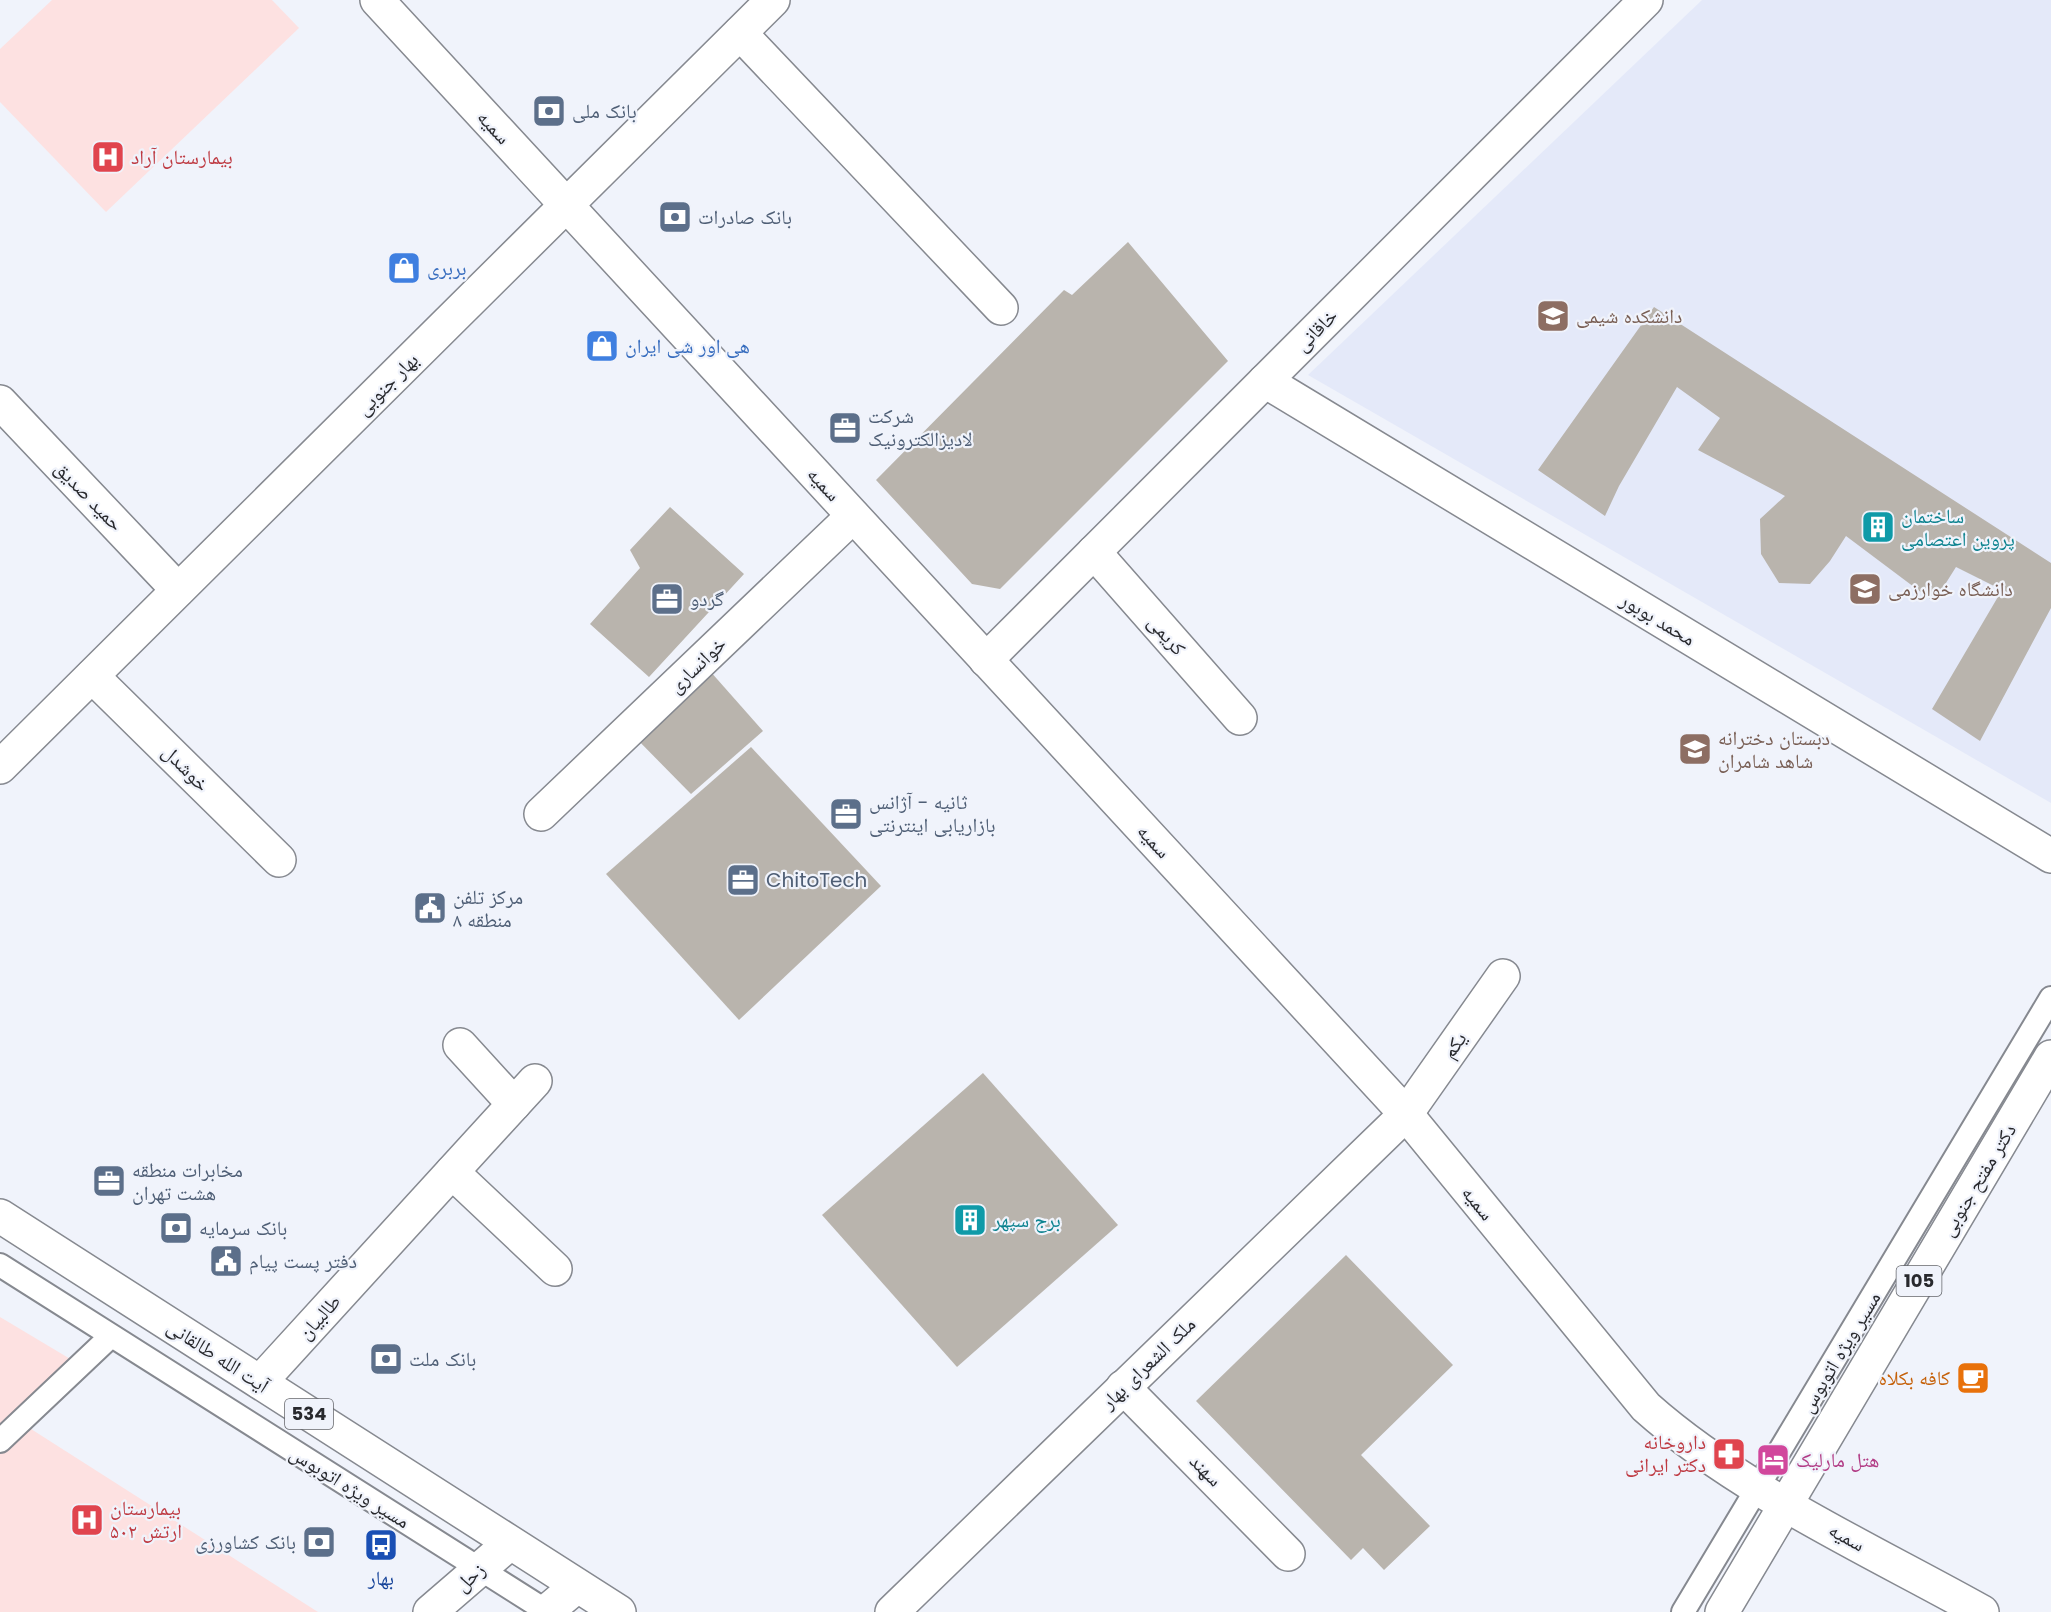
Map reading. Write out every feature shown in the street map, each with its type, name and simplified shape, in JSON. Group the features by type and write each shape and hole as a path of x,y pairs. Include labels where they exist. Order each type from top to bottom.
{"street":[{"name":"سمیه","path":"377,0 1406,1114 1646,1407 1693,1446 1759,1487 1982,1612"},
{"name":"بهار جنوبی","path":"0,767 773,0"},
{"name":"خاقانی","path":"986,660 1640,2"},
{"path":"740,33 1001,308"},
{"name":"محمد بوبور","path":"1265,381 2051,856"},
{"name":"حمید صدیق","path":"0,402 178,590"},
{"name":"خوانساری","path":"541,814 853,516"},
{"name":"کریمی","path":"1094,552 1240,718"},
{"name":"خوشدل","path":"92,676 279,860"},
{"name":"یکم","path":"1406,1114 1503,976"},
{"name":"طالبیان","path":"260,1382 525,1092 460,1045"},
{"name":"دکتر مفتح جنوبی","path":"1722,1612 2051,1057"},
{"name":"ملک الشعرای بهار","path":"892,1612 1406,1114"},
{"path":"452,1172 555,1269"},
{"name":"آیت الله طالقانی","path":"0,1216 618,1612"},
{"name":"سهند","path":"1124,1387 1288,1554"},
{"name":"زحل","path":"430,1612 510,1543"},
{"path":"547,1612 577,1586"}],"lane":[{"name":"مسیر ویژه اتوبوس","path":"1683,1612 2051,998"},
{"name":"مسیر ویژه اتوبوس","path":"0,1265 547,1612"},
{"path":"0,1441 111,1336"}],"shaded area":[{"name":"بیمارستان آراد","path":"52,0 272,0 299,28 106,212 0,102 0,49"},
{"name":"دانشگاه خوارزمی","path":"1702,0 2051,0 2051,803 1308,375"},
{"name":"بیمارستان ۵۰۲ ارتش","path":"0,1317 72,1360 31,1429 318,1612 0,1612"}],"building":[{"path":"1128,242 1228,361 1000,589 972,584 876,480 1064,290 1072,295"},
{"name":"ساختمان پروین اعتصامی","path":"1654,307 2051,563 2051,608 1980,741 1932,709 2002,590 1956,567 1934,602 1846,536 1830,561 1810,584 1779,583 1761,554 1760,519 1785,496 1698,450 1720,418 1677,387 1619,486 1605,516 1538,470"},
{"name":"گردو","path":"670,507 744,574 649,677 590,624 640,568 630,550"},
{"path":"702,662 763,731 691,794 629,731"},
{"name":"ChitoTech","path":"751,747 881,886 739,1020 606,874"},
{"name":"برج سپهر","path":"983,1073 1118,1225 957,1367 822,1215"},
{"path":"1346,1255 1453,1365 1361,1455 1430,1526 1384,1570 1363,1548 1351,1560 1196,1401"}],"place":[{"name":"بانک ملی","path":"549,111"},
{"name":"بیمارستان آراد","path":"108,157"},
{"name":"بانک صادرات","path":"675,217"},
{"name":"بربری","path":"404,268"},
{"name":"دانشکده شیمی","path":"1553,316"},
{"name":"هی اور شی ایران","path":"602,346"},
{"name":"شرکت لادیزالکترونیک","path":"845,428"},
{"name":"ساختمان پروین اعتصامی","path":"1878,527"},
{"name":"دانشگاه خوارزمی","path":"1865,589"},
{"name":"گردو","path":"667,599"},
{"name":"دبستان دخترانه شاهد شامران","path":"1695,749"},
{"name":"ثانیه - آژانس بازاریابی اینترنتی","path":"846,814"},
{"name":"ChitoTech","path":"743,880"},
{"name":"مرکز تلفن منطقه ۸","path":"430,908"},
{"name":"مخابرات منطقه هشت تهران","path":"109,1181"},
{"name":"برج سپهر","path":"970,1220"},
{"name":"بانک سرمایه","path":"176,1228"},
{"name":"دفتر پست پیام","path":"226,1261"},
{"name":"بانک ملت","path":"386,1359"},
{"name":"کافه بکلاه","path":"1973,1378"},
{"name":"داروخانه دکتر ایرانی","path":"1729,1454"},
{"name":"هتل مارلیک","path":"1773,1460"},
{"name":"بیمارستان ۵۰۲ ارتش","path":"87,1520"},
{"name":"بانک کشاورزی","path":"319,1542"},
{"name":"بهار","path":"381,1545"}]}
